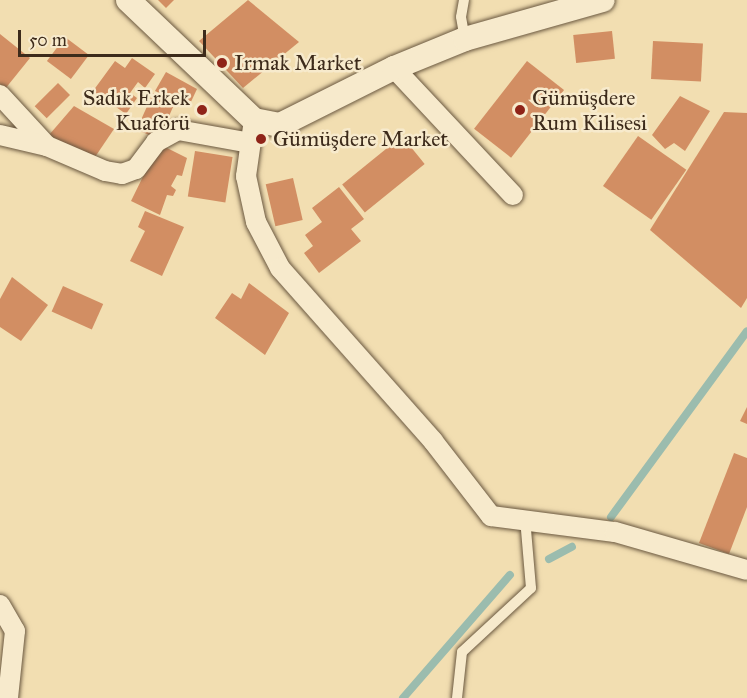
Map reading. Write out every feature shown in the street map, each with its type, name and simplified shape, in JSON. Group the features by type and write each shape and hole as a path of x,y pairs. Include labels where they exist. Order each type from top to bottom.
{"street":[{"path":"128,0 252,131"},
{"path":"0,135 47,146 105,171 122,174 136,170 156,142 178,130 252,131 280,125 394,68 465,39 603,0"},
{"path":"394,68 513,195"},
{"path":"0,95 47,146"},
{"path":"252,131 246,176 256,222 280,268 433,441 492,516 525,518 615,532 747,570"},
{"path":"0,605 15,631 8,698"}],"lane":[{"path":"464,0 461,17 465,39"},
{"path":"457,698 462,652 531,588 525,518"}],"building":[{"path":"158,0 174,0 166,8"},
{"path":"248,0 299,42 243,88 199,41"},
{"path":"612,31 615,59 576,63 573,35"},
{"path":"0,34 30,58 5,89 0,84"},
{"path":"65,37 89,55 71,79 47,61"},
{"path":"653,41 703,44 701,82 651,79"},
{"path":"132,58 155,74 145,88 138,82 130,93 137,98 126,114 93,91 115,61 125,68"},
{"name":"Gümüşdere Rum Kilisesi","path":"527,61 564,90 511,158 474,129"},
{"path":"166,72 197,89 189,106 155,91"},
{"path":"58,83 70,95 47,118 35,106"},
{"path":"153,93 175,103 159,139 137,130"},
{"path":"680,96 710,111 685,151 674,143 665,149 652,135"},
{"path":"74,106 114,129 93,160 49,135"},
{"path":"724,112 747,113 747,298 741,308 650,230"},
{"path":"402,136 425,164 365,212 342,184"},
{"path":"638,136 686,170 651,220 603,186"},
{"path":"159,144 187,158 182,176 177,175 171,186 176,190 173,196 167,195 160,215 131,201"},
{"path":"195,151 233,157 225,202 188,196"},
{"path":"293,178 303,220 275,226 266,184"},
{"path":"339,187 364,219 351,229 361,241 319,273 304,253 313,246 305,235 322,222 312,208"},
{"path":"145,211 184,227 162,276 130,261 145,231 138,227"},
{"path":"12,277 48,305 21,341 0,327 0,299"},
{"path":"249,283 289,313 265,355 215,318 232,293 241,299"},
{"path":"63,286 103,304 92,329 52,312"},
{"path":"747,407 747,424 740,421"},
{"path":"734,453 747,458 747,507 729,554 699,543"}],"waterway":[{"path":"611,517 747,331"},
{"path":"549,559 572,547"},
{"path":"403,698 510,575"}],"place":[{"name":"Irmak Market","path":"222,63"},
{"name":"Sadık Erkek Kuaförü","path":"202,110"},
{"name":"Gümüşdere Rum Kilisesi","path":"520,110"},
{"name":"Gümüşdere Market","path":"261,139"}]}
